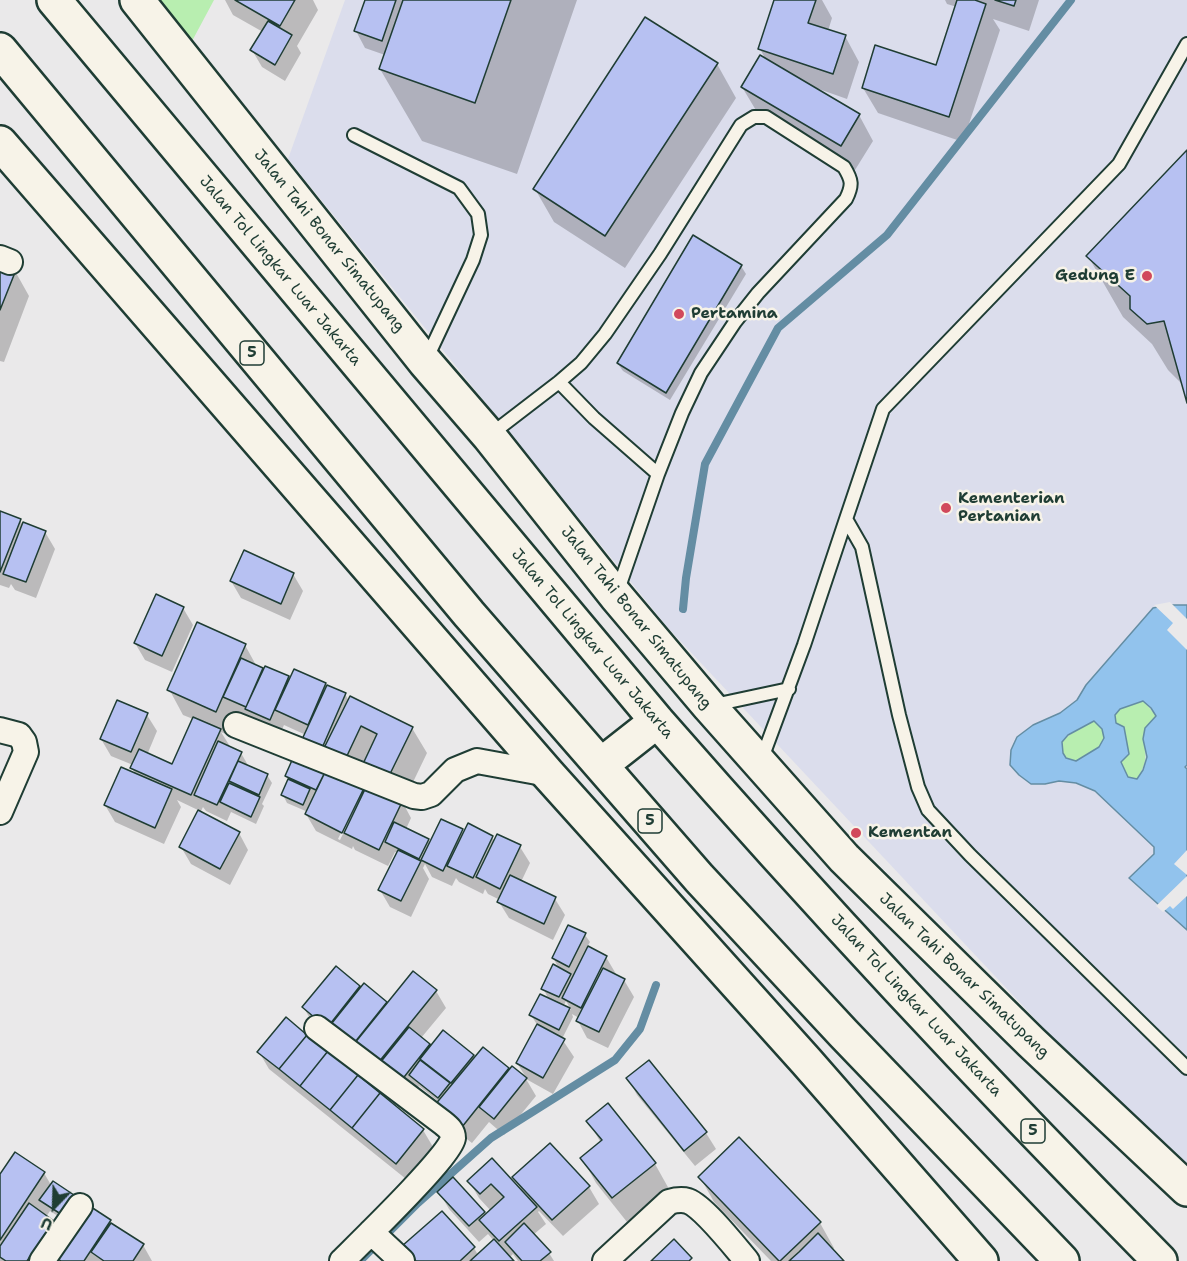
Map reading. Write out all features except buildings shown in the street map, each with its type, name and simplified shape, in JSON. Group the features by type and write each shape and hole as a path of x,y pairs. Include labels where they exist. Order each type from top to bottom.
{"highway":[{"name":"Jalan Tol Lingkar Luar Jakarta","path":"54,0 657,722 908,999 1160,1261"},
{"name":"Jalan Tahi Bonar Simatupang","path":"137,0 425,362 489,436 616,596 760,764 852,867 1030,1042 1187,1189"},
{"name":"5","path":"0,50 469,614 699,878 843,1033 1062,1261"},
{"path":"0,143 548,774 806,1061 981,1261"},
{"path":"600,765 657,722"}],"street":[{"path":"236,725 414,796 431,794 455,770 477,761 548,774"},
{"path":"0,812 26,752 24,742 10,733"},
{"path":"318,1028 451,1130 453,1138 450,1147 419,1182 383,1243 342,1261"},
{"path":"605,1261 669,1202 680,1200 698,1207 747,1261"},
{"path":"42,1261 80,1206"}],"lane":[{"path":"760,764 789,689 884,409 1119,164 1187,44"},
{"path":"489,436 559,382 580,363 605,334 660,254 741,124 754,117 766,117 844,167 850,177 851,189 846,199 758,293 735,322 701,373 682,413 658,474 616,596"},
{"path":"354,135 459,188 478,214 481,235 473,260 425,362"},
{"path":"559,382 594,418 658,474"},
{"path":"846,519 862,547 899,715 918,787 927,810 1187,1068"},
{"path":"709,706 789,689"}],"shaded area":[{"name":"Kementerian Pertanian","path":"345,0 1187,0 1187,1169 1132,1122 668,628 288,159"}],"green space":[{"path":"155,0 214,0 191,43"},
{"path":"1144,701 1156,716 1143,739 1145,760 1137,779 1128,777 1121,761 1128,753 1124,728 1116,723 1115,715 1120,709"},
{"path":"1094,721 1102,729 1104,738 1099,747 1076,761 1066,758 1062,742 1077,730"}],"water":[{"path":"1187,605 1187,765 1185,767 1187,769 1187,930 1129,878 1154,854 1154,847 1095,791 1076,783 1059,781 1031,784 1010,765 1011,750 1017,737 1033,725 1060,713 1077,700 1086,685 1153,608","holes":["1143,701 1156,716 1145,728 1143,739 1147,757 1137,779 1128,777 1121,762 1129,754 1124,727 1116,723 1115,715 1120,709","1094,721 1102,729 1104,738 1099,747 1076,761 1066,758 1062,742 1068,735"]}],"pier":[{"path":"1170,602 1187,619 1187,650 1167,630 1173,623 1154,605"},
{"path":"1187,850 1187,875 1174,864"},
{"path":"1187,876 1187,896 1173,909 1170,906 1163,912 1156,906"}],"waterway":[{"path":"683,609 705,464 778,328 887,235 1071,0"},
{"path":"360,1261 418,1203 491,1138 615,1060 640,1029 656,985"}],"place":[{"name":"Gedung E","path":"1147,276"},
{"name":"Pertamina","path":"679,314"},
{"name":"Kementerian Pertanian","path":"946,508"},
{"name":"Kementan","path":"856,833"}]}
